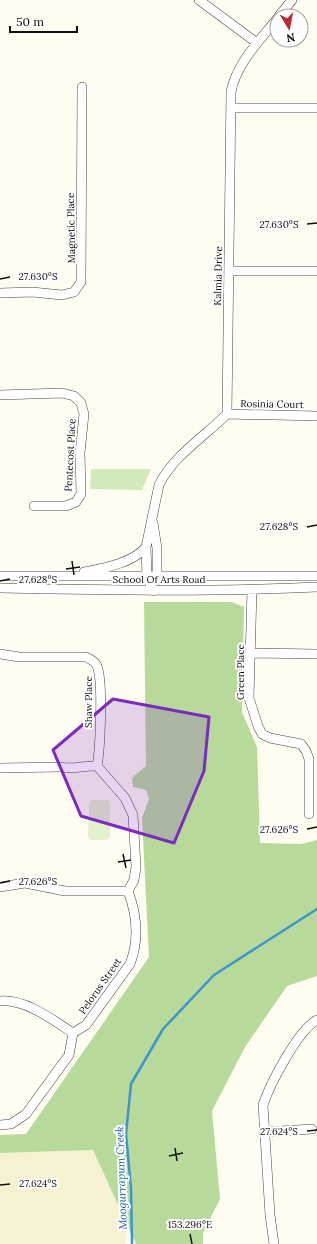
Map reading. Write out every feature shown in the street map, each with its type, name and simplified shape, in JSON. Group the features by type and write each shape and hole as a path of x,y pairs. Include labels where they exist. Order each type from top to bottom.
{"street":[{"path":"199,0 257,43"},
{"path":"286,8 292,0"},
{"name":"Kalmia Drive","path":"227,414 231,108 234,78 257,43 269,29"},
{"name":"Magnetic Place","path":"0,293 32,292 62,295 74,292 81,282 82,87"},
{"path":"231,108 317,108"},
{"path":"229,271 317,272"},
{"name":"Pentecost Place","path":"0,395 62,393 74,396 81,403 84,414 80,453 81,494 76,502 66,506 34,506"},
{"path":"153,591 147,576 146,547 154,501 163,476 183,454 227,414"},
{"name":"Rosinia Court","path":"227,414 317,416"},
{"path":"152,519 157,548 158,576 153,591"},
{"path":"57,577 107,567 137,555 146,547"},
{"name":"School Of Arts Road","path":"0,576 317,576"},
{"name":"School Of Arts Road","path":"0,588 153,591 252,590 317,587"},
{"name":"Green Place","path":"252,590 250,698 258,726 262,734 270,738 301,744 306,751 309,759 309,814"},
{"path":"250,653 317,654"},
{"name":"Shaw Place","path":"0,654 19,657 86,658 96,662 99,671 100,701 99,755 97,766"},
{"path":"0,768 61,767 70,769 87,765 97,766 126,798 133,815 136,836 134,854 136,867 134,880 128,891 65,891 26,883 0,887"},
{"name":"Pelorus Street","path":"73,1033 86,1025 130,964 134,953 136,917 128,891"},
{"path":"0,1001 25,1006 40,1011 73,1033 69,1055 26,1114 11,1124 0,1125"},
{"path":"274,1244 270,1215 263,1105 267,1093 303,1031 317,1020"},
{"path":"265,1132 312,1129"}],"highlighted area":[{"path":"113,699 209,717 204,771 174,843 81,816 53,750"}],"shaded area":[{"path":"94,1150 127,1225 125,1244 0,1244 0,1153"}],"green space":[{"path":"91,469 151,469 142,490 90,489"},
{"path":"144,602 232,602 244,607 242,712 257,747 260,843 301,844 317,840 317,976 287,986 245,1047 212,1111 220,1199 203,1233 203,1244 136,1244 93,1150 0,1153 0,1135 26,1134 149,957 142,818 149,799 146,790 133,787 132,778 146,766"},
{"path":"91,800 108,800 110,803 110,838 107,840 91,840 88,837 89,803"}],"waterway":[{"name":"Moogurrapum Creek","path":"132,1244 131,1188 126,1134 131,1084 163,1029 214,975 317,909"}]}
